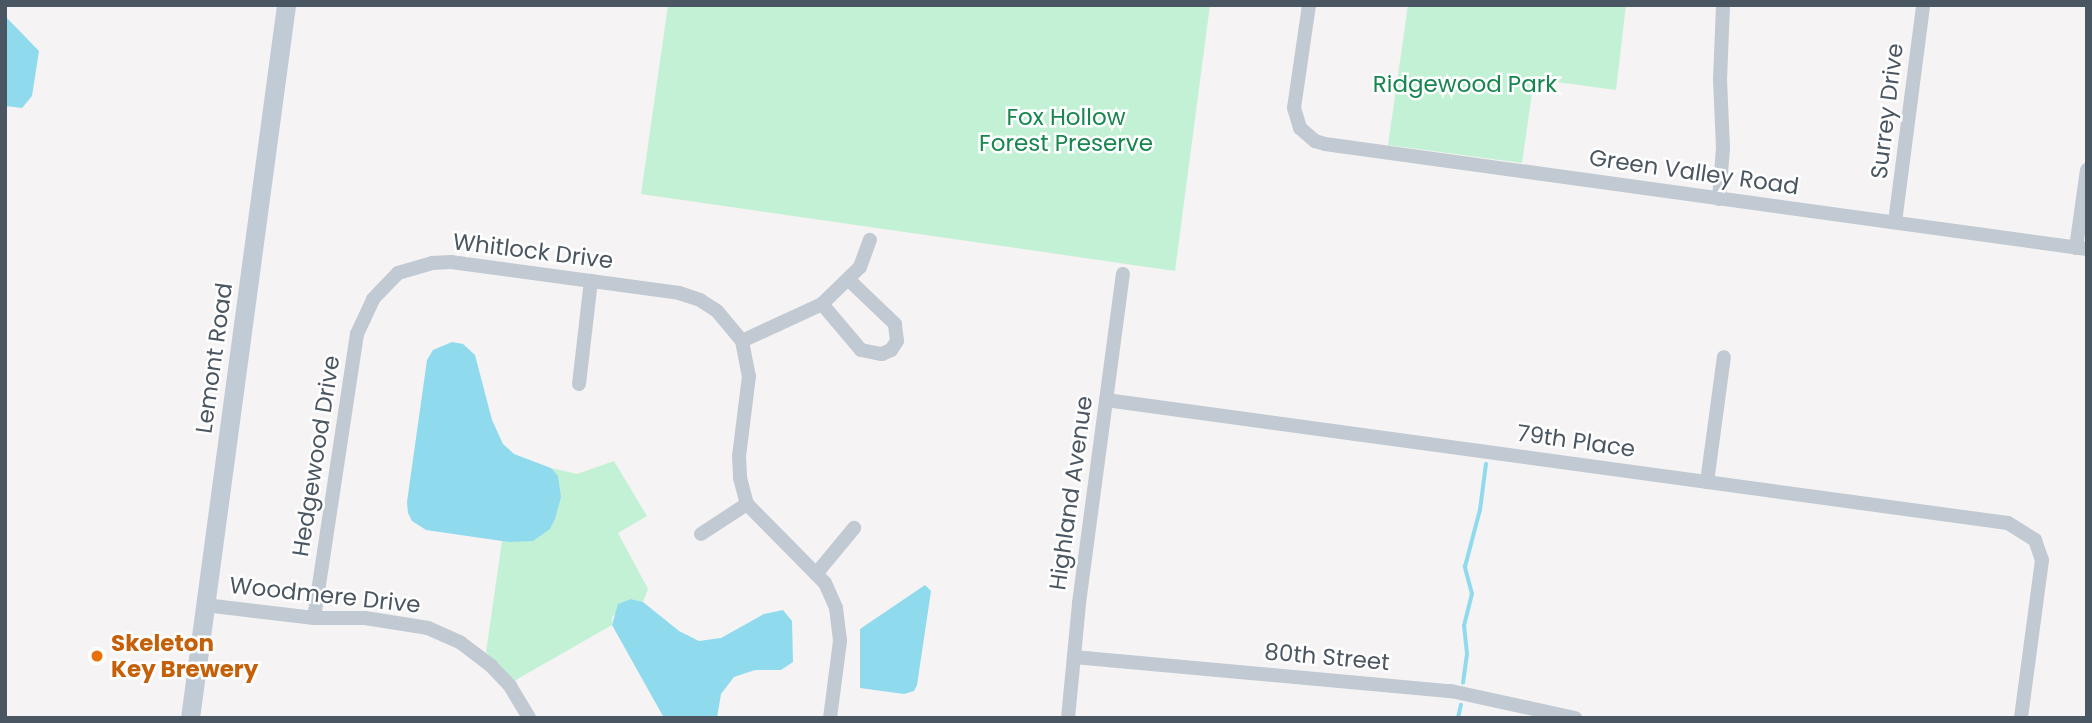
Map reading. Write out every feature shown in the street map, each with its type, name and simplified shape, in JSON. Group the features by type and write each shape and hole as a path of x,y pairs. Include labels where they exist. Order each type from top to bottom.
{"main road":[{"name":"Lemont Road","path":"190,718 286,5"}],"street":[{"name":"Green Valley Road","path":"1309,5 1294,108 1300,128 1315,141 2082,248"},
{"path":"1719,199 1723,148 1720,80 1723,5"},
{"name":"Surrey Drive","path":"1895,222 1923,5"},
{"path":"2082,248 2087,170"},
{"path":"830,718 840,630 825,583 747,504 739,469 749,376 742,341 822,304 860,267 870,240"},
{"name":"Whitlock Drive","path":"356,343 360,321 373,299 398,273 423,265 451,262 679,293 704,302 717,311 742,341"},
{"name":"Highland Avenue","path":"1068,718 1123,274"},
{"path":"822,304 861,350 882,354 891,350 897,341 895,324 849,279"},
{"path":"579,384 591,281"},
{"name":"Hedgewood Drive","path":"314,618 356,343"},
{"path":"1707,482 1724,357"},
{"name":"79th Place","path":"1106,400 2008,523 2035,540 2042,569 2021,718"},
{"path":"701,534 747,504"},
{"path":"816,573 854,528"},
{"name":"Woodmere Drive","path":"205,605 314,618 365,618 412,623 445,635 491,666 510,686 529,718"},
{"name":"80th Street","path":"1074,657 1451,691 1574,718"}],"green space":[{"name":"Fox Hollow Forest Preserve","path":"668,5 1210,5 1175,271 641,194"},
{"name":"Ridgewood Park","path":"1408,5 1626,5 1616,90 1534,79 1522,163 1388,145"},
{"path":"614,461 647,516 618,533 648,589 643,602 631,599 612,617 612,625 514,681 486,652 502,541 509,542 558,477 551,468 577,474"}],"water":[{"path":"5,16 39,51 32,96 22,108 5,106"},
{"path":"452,342 463,344 475,355 492,420 503,444 514,454 551,468 558,476 561,497 555,519 550,529 533,541 509,542 426,530 412,521 408,513 407,502 427,360 433,350"},
{"path":"925,585 931,591 914,691 904,694 860,688 860,629"},
{"path":"631,599 643,602 679,631 699,641 721,638 764,614 783,610 792,621 793,662 781,670 755,670 734,677 721,694 717,718 664,718 612,625 618,604"}],"waterway":[{"path":"1463,683 1467,654 1464,626 1472,594 1465,567 1480,510 1486,464"},
{"path":"1458,718 1461,705"}],"place":[{"name":"Skeleton Key Brewery","path":"97,656"}]}
